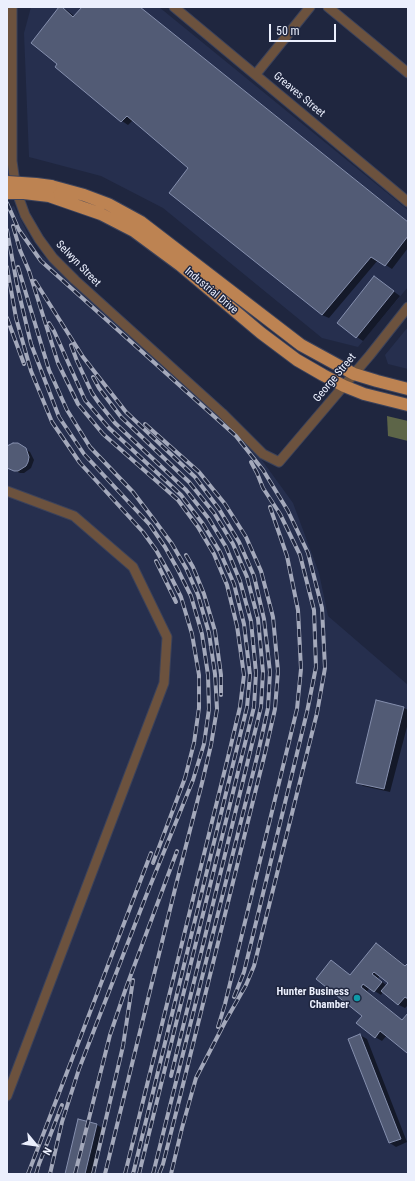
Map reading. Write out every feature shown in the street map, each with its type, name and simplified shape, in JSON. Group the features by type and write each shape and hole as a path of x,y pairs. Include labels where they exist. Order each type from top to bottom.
{"highway":[{"name":"Industrial Drive","path":"7,182 36,184 134,231 157,247 297,360 344,386 364,394 408,405"},
{"name":"Industrial Drive","path":"7,192 50,191 84,195 108,204 141,222 301,345 354,374 408,389"}],"street":[{"name":"Selwyn Street","path":"12,7 12,160 16,190 25,215 39,239 54,258 75,280 222,413 263,454 279,462"},
{"name":"Greaves Street","path":"174,7 408,202"},
{"path":"256,74 310,7"},
{"path":"328,7 408,73"},
{"name":"George Street","path":"279,462 354,374 408,307"},
{"path":"7,491 74,516 133,566 167,636 164,683 7,1096"}],"shaded area":[{"path":"31,7 159,7 408,210 408,287 358,347 322,338 163,208 101,176 29,157 24,33"},
{"path":"14,206 36,250 150,350 248,441 293,503 319,573 328,616 408,685 408,1174 7,1174 7,208"},
{"path":"408,327 408,369 388,364 385,355"}],"green space":[{"path":"387,416 408,421 408,441 388,436"}],"building":[{"path":"59,7 62,7 73,17 82,7 140,7 408,222 408,236 385,266 371,257 322,315 169,193 188,168 127,116 121,122 55,67 57,64 31,43"},
{"path":"374,276 394,291 356,338 337,323"},
{"path":"13,443 18,443 26,448 29,457 26,466 18,471 7,468 7,446"},
{"path":"376,700 404,707 384,789 356,783"},
{"name":"Hunter Business Chamber","path":"376,943 405,966 408,963 408,999 405,997 398,1005 381,991 388,983 374,972 372,974 382,982 374,992 363,984 361,987 402,1020 408,1013 407,1053 380,1031 375,1038 356,1023 362,1016 316,979 331,960 350,975"},
{"path":"360,1034 401,1139 389,1143 348,1039"},
{"path":"78,1119 97,1124 85,1174 65,1174"}],"railway":[{"path":"7,203 19,230 41,261 236,436 263,470 288,511 308,553 322,608 325,668 317,713 254,966 246,985 196,1078 171,1174"},
{"path":"13,226 58,363 78,404 103,434 178,500 198,527 214,554 227,585 237,626 244,675 240,707 230,749 125,1174"},
{"path":"7,230 17,285 31,344 59,417 84,454 150,525 165,547 191,596 202,634 208,675 209,709 204,744 193,780 79,1069 62,1122 50,1174"},
{"path":"7,267 16,318 31,371 52,422 80,463 143,532 156,550 181,597 192,634 199,675 199,708 194,743 185,778 153,863"},
{"path":"18,267 49,370 67,410 90,447 133,492 172,544 186,568 198,595 209,633 215,674 217,709 211,745 105,1174"},
{"path":"35,281 83,357 126,412 195,477 219,509 239,542 254,576 264,619 270,672 268,708 153,1174"},
{"path":"7,318 24,364"},
{"path":"49,323 85,400 109,428 181,495 203,524 220,552 234,584 244,624 250,675 247,707 133,1174"},
{"path":"71,345 92,393 99,403 115,423 186,490 209,519 226,547 240,581 251,621 256,673 254,707 139,1174"},
{"path":"93,377 99,388 121,417 189,482 214,513 233,544 247,577 258,619 263,672 261,707 171,1076"},
{"path":"145,424 199,472 225,504 246,537 261,571 273,617 278,671 275,709 265,753 178,1105 163,1164 159,1174"},
{"path":"234,997 244,972 307,712 316,667 314,610 300,555 280,514 263,488 251,462"},
{"path":"218,1027 225,1004 297,709 301,669 298,610 287,556 270,507"},
{"path":"186,555 193,567 204,594 215,631 221,675 221,695"},
{"path":"156,561 176,602"},
{"path":"75,1174 110,1035 177,851"},
{"path":"28,1174 151,853"},
{"path":"93,1174 123,1046 133,980"},
{"path":"36,1174 62,1105"}],"place":[{"name":"Hunter Business Chamber","path":"357,998"}]}
